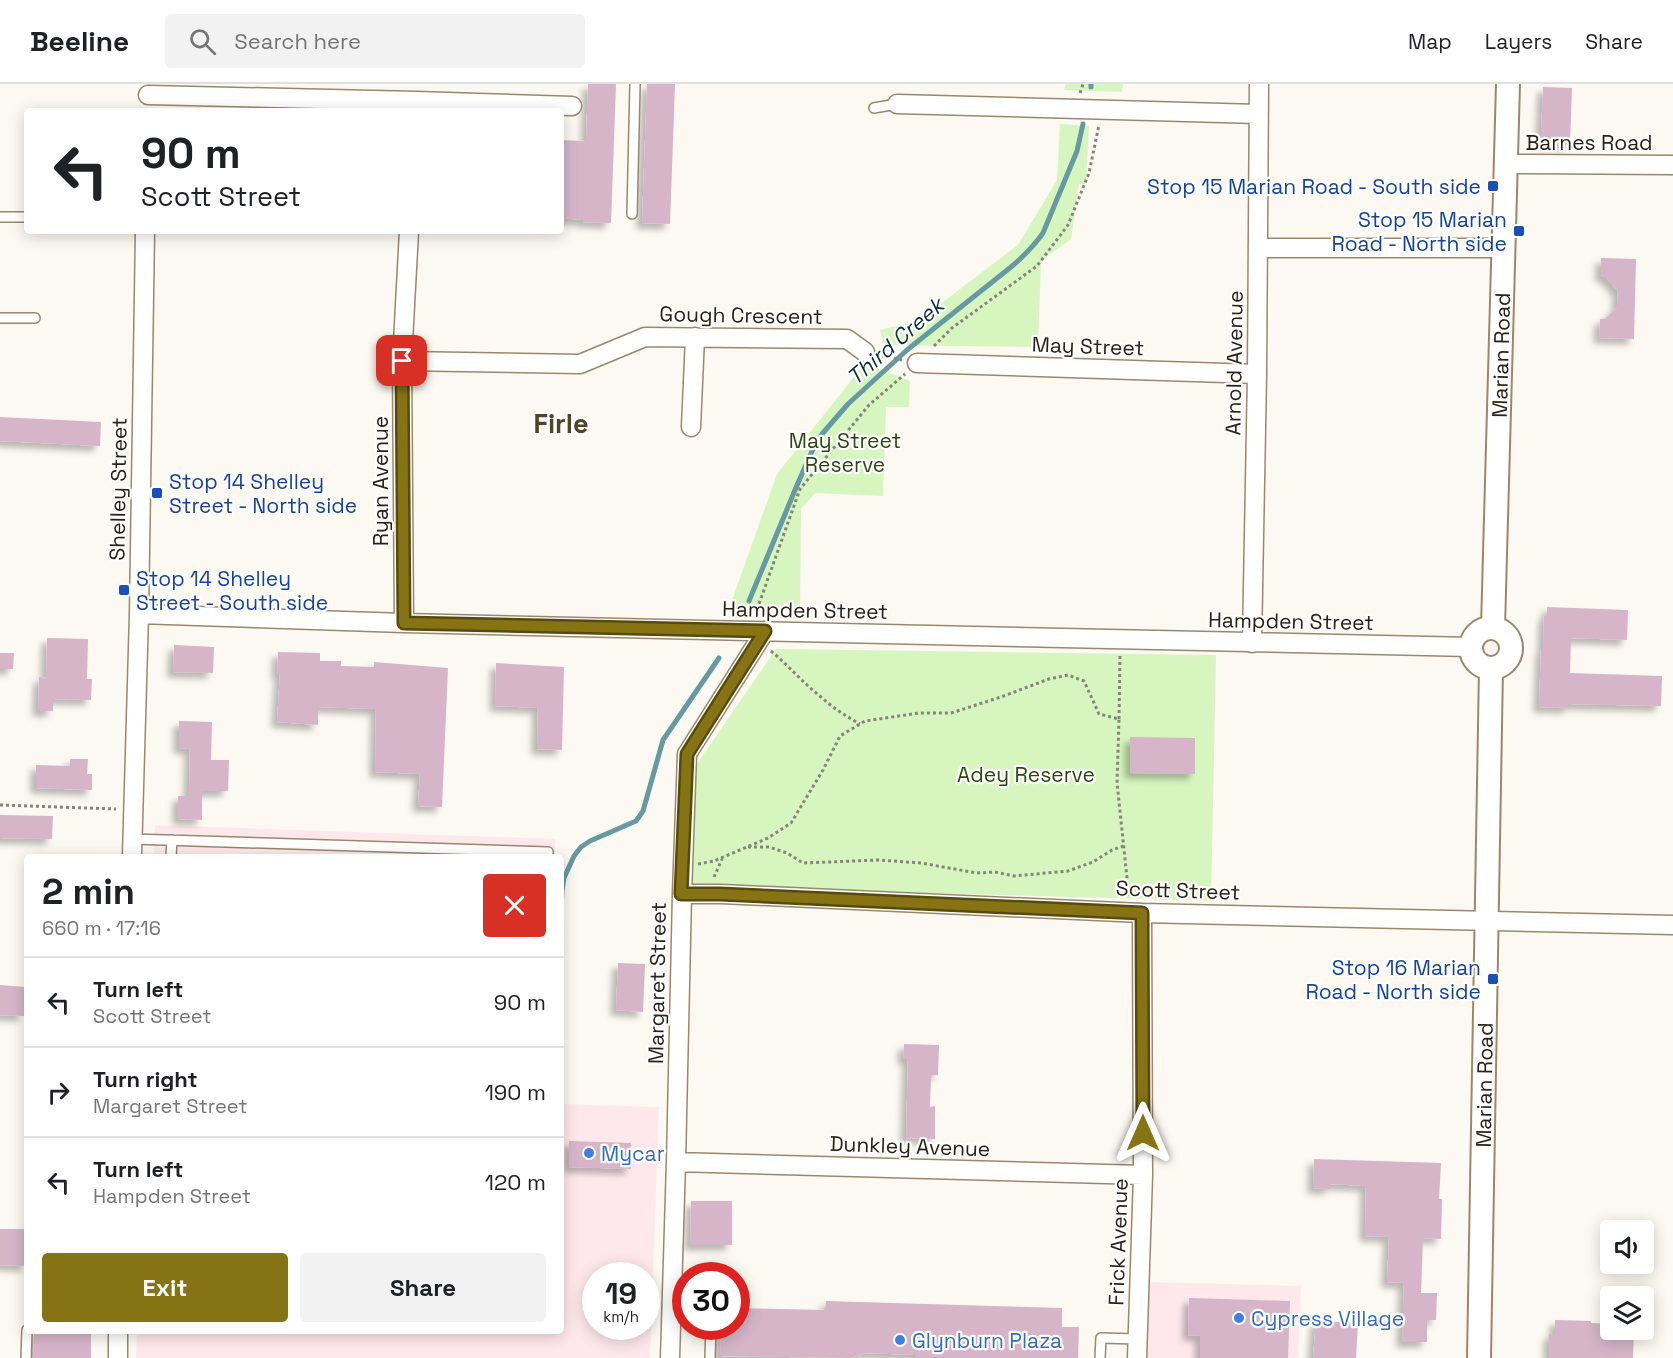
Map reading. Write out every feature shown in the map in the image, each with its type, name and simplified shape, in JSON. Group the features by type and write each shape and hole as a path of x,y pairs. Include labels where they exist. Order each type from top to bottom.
{"street":[{"name":"Arnold Avenue","path":"1252,643 1259,84"},
{"name":"Marian Road","path":"1493,627 1508,84"},
{"path":"148,97 415,99 572,106"},
{"path":"897,104 1258,114"},
{"name":"Barnes Road","path":"1506,164 1673,165"},
{"name":"Shelley Street","path":"132,848 139,614 145,234"},
{"name":"Ryan Avenue","path":"404,623 402,361 409,234"},
{"path":"1258,248 1503,248"},
{"name":"Gough Crescent","path":"402,361 580,364 645,337 847,339 865,352"},
{"path":"691,427 695,337"},
{"name":"May Street","path":"917,363 1257,374"},
{"name":"Hampden Street","path":"139,614 404,623 1471,646"},
{"path":"1493,627 1506,634 1511,644 1506,661 1499,667 1491,668 1475,661 1471,646 1478,632 1493,627"},
{"name":"Margaret Street","path":"678,1262 676,1162 681,894 687,754 758,631"},
{"name":"Marian Road","path":"1479,1358 1491,668"},
{"name":"Scott Street","path":"681,894 1138,912 1673,925"},
{"name":"Frick Avenue","path":"1137,1358 1143,1174 1138,912"},
{"name":"Dunkley Avenue","path":"676,1162 1143,1174"},
{"path":"118,1334 118,1358"},
{"name":"Margaret Street","path":"670,1358 673,1340"}],"lane":[{"path":"632,214 635,84"},
{"path":"874,108 897,104"},
{"path":"0,217 24,217"},
{"path":"0,318 35,318"},
{"path":"171,854 172,840"},
{"path":"132,848 172,840 548,852 548,854"},
{"path":"26,1358 27,1334"},
{"path":"1100,1358 1101,1338 1137,1339"},
{"path":"710,1358 711,1340"}],"path":[{"path":"860,724 842,714 819,696 766,647 758,631 800,489 869,405 917,363 952,328 1037,266 1068,225 1089,174 1098,134 1100,110"},
{"path":"865,352 917,363"},
{"path":"1120,639 1117,783 1130,898 1138,912"},
{"path":"682,863 690,865 714,861 768,838 791,823 823,770 840,736 865,721 919,713 951,713 1049,679 1068,675 1084,681 1099,714 1119,719"},
{"path":"0,805 133,809"},
{"path":"746,847 770,847 788,853 804,863 879,860 921,863 977,873 995,872 1014,876 1068,871 1093,862 1112,850 1124,846"}],"shaded area":[{"path":"155,825 555,839 555,854 154,854"},
{"path":"564,1104 659,1107 653,1262 582,1262 582,1340 651,1340 650,1358 136,1358 137,1334 564,1334"},
{"path":"1148,1282 1301,1286 1298,1358 1146,1358"}],"green space":[{"path":"1066,84 1123,84 1122,92 1064,90"},
{"path":"1060,124 1089,126 1086,184 1079,184 1071,239 1041,261 1038,347 883,345 880,330 918,321 1018,245 1057,180"},
{"name":"May Street Reserve","path":"865,363 910,381 909,407 886,407 883,496 815,493 801,509 800,608 730,606 777,474"},
{"name":"Adey Reserve","path":"776,649 1216,655 1211,901 689,886 696,765"}],"building":[{"path":"588,84 616,84 611,223 583,222 583,220 564,218 564,140 586,141"},
{"path":"647,84 675,84 670,224 642,223"},
{"path":"1543,87 1572,88 1570,145 1546,144 1541,137"},
{"path":"1601,258 1636,259 1634,339 1599,338 1600,319 1605,319 1617,307 1618,291 1606,277 1601,277"},
{"path":"0,417 101,422 100,446 0,441"},
{"path":"1547,607 1628,610 1627,640 1571,638 1570,673 1662,676 1661,706 1569,704 1569,708 1539,707 1541,650 1543,650 1544,616 1547,616"},
{"path":"47,638 88,639 87,679 92,679 91,700 53,699 53,711 38,711 39,677 46,678"},
{"path":"174,645 214,647 213,673 173,672"},
{"path":"278,652 320,653 320,661 341,661 341,666 374,667 374,662 448,668 442,807 418,806 420,774 375,772 376,709 318,707 318,725 277,722 280,673 277,673"},
{"path":"0,653 14,653 13,669 0,669"},
{"path":"496,663 564,667 562,750 537,749 538,708 495,706"},
{"path":"179,721 212,722 211,760 229,760 228,791 202,791 202,820 178,819 178,796 189,796 190,749 179,748"},
{"path":"1130,737 1195,738 1195,774 1130,773"},
{"path":"70,759 88,759 87,774 92,774 92,790 36,788 36,765 70,766"},
{"path":"0,815 53,816 52,839 0,838"},
{"path":"618,963 645,964 643,1012 616,1010"},
{"path":"0,985 24,987 24,1016 0,1015"},
{"path":"904,1044 939,1045 938,1075 931,1075 930,1107 935,1106 935,1139 906,1138 908,1059 903,1059"},
{"path":"569,1141 631,1143 631,1169 569,1167"},
{"path":"1314,1159 1441,1163 1439,1199 1442,1199 1441,1239 1423,1238 1421,1293 1437,1293 1436,1320 1427,1320 1427,1342 1402,1342 1404,1283 1387,1282 1389,1237 1365,1236 1366,1186 1330,1184 1330,1189 1313,1188"},
{"path":"691,1201 732,1201 732,1245 690,1245"},
{"path":"0,1229 24,1229 24,1266 0,1265"},
{"name":"Cypress Village","path":"1189,1298 1290,1301 1288,1358 1200,1358 1200,1336 1188,1335"},
{"name":"Glynburn Plaza","path":"826,1301 1062,1308 1062,1327 1079,1327 1078,1358 915,1358 915,1355 866,1353 850,1358 720,1356 721,1340 750,1340 750,1308 825,1310"},
{"path":"1555,1320 1600,1323 1600,1340 1634,1340 1633,1358 1549,1358 1549,1334 1555,1334"},
{"path":"1316,1321 1358,1323 1356,1358 1313,1358"},
{"path":"34,1334 91,1334 91,1358 33,1358"}],"waterway":[{"name":"Third Creek","path":"749,601 812,451 822,434 848,404 907,350 1011,267 1036,242 1043,233 1077,151 1083,124"},
{"name":"Third Creek","path":"564,878 574,856 581,847 636,821 643,811 663,740 719,658"}],"place":[{"name":"Stop 15 Marian Road - South side","path":"1493,186"},
{"name":"Stop 15 Marian Road - North side","path":"1519,231"},
{"name":"Stop 14 Shelley Street - North side","path":"157,493"},
{"name":"Stop 14 Shelley Street - South side","path":"124,590"},
{"name":"Stop 16 Marian Road - North side","path":"1493,979"},
{"name":"Mycar","path":"589,1153"},
{"name":"Cypress Village","path":"1239,1318"},
{"name":"Glynburn Plaza","path":"900,1340"}],"district":[{"name":"Firle","path":"561,423"}],"route":[{"path":"402,361 404,623 765,631 687,754 681,894 1142,913 1143,1133"}]}
